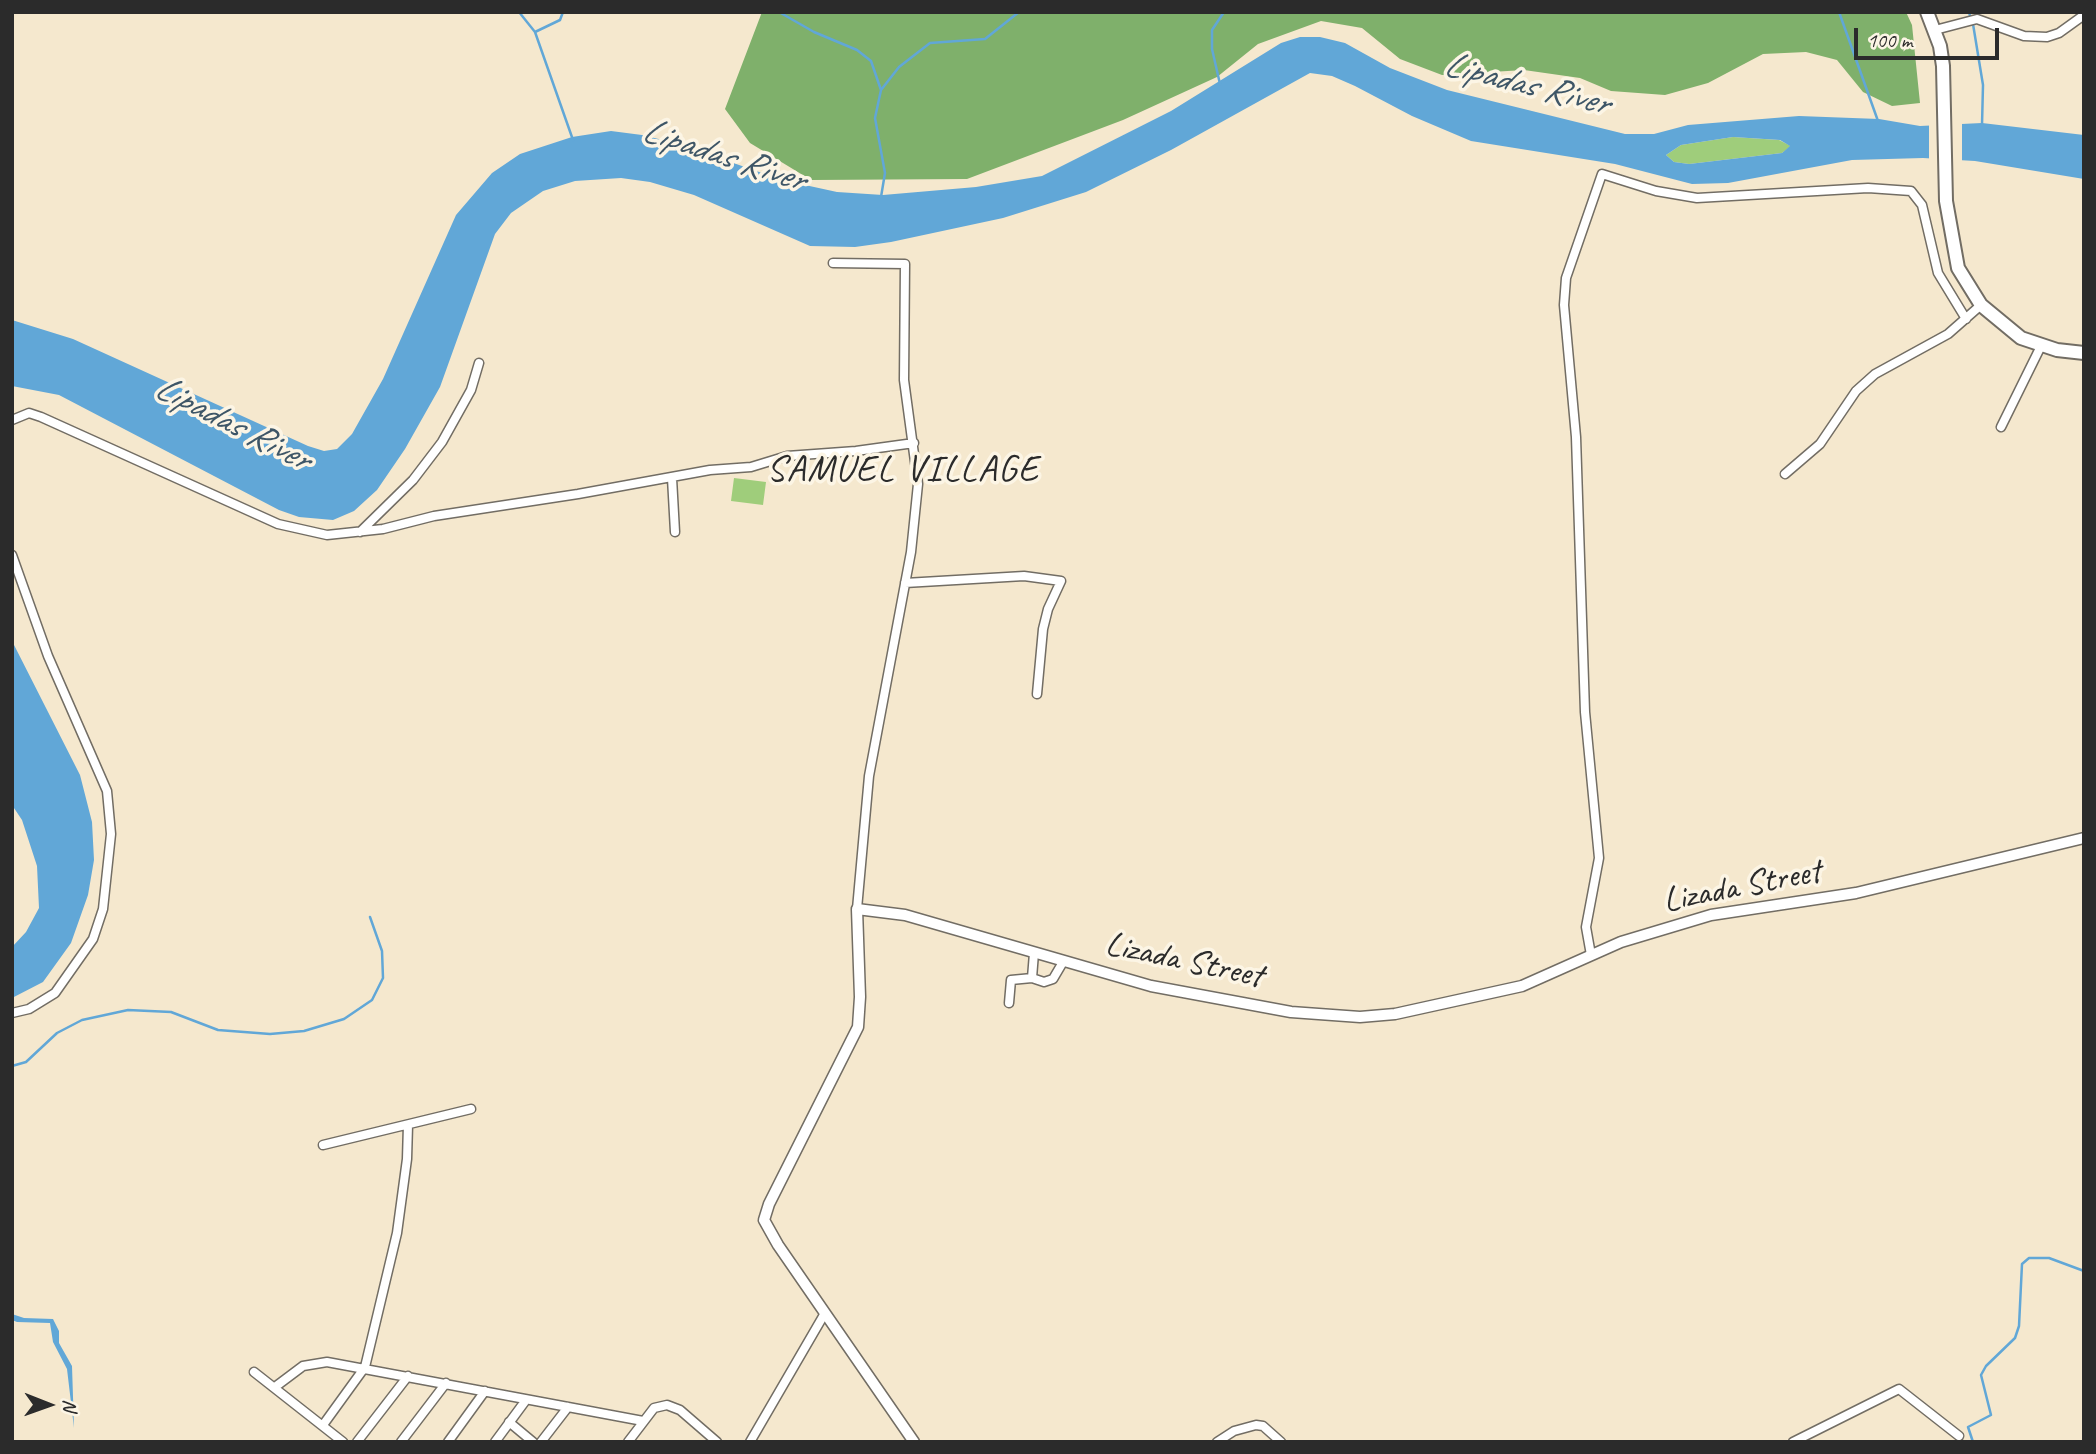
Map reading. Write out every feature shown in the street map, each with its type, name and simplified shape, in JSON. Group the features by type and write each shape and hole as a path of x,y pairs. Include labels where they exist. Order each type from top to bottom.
{"highway":[{"path":"1927,12 1936,30 1944,66 1946,173 1952,248 1958,268 1981,305 2012,332 2041,346 2084,353"}],"street":[{"path":"1936,30 1977,19 2024,36 2047,37 2059,33 2084,15"},
{"path":"1591,955 1586,927 1599,858 1585,712 1576,437 1564,305 1566,278 1602,174 1656,191 1697,198 1868,188 1911,191 1922,205 1938,273 1950,297 1966,319"},
{"path":"833,263 905,264 904,380 914,443 918,501 869,776 857,909 860,997 858,1027 765,1215 769,1231 914,1442"},
{"path":"1785,474 1820,444 1856,391 1875,374 1948,334 1981,305"},
{"path":"2001,427 2041,346"},
{"path":"360,532 413,480 442,442 471,390 479,363"},
{"path":"12,420 29,413 41,416 278,524 311,534 360,532 442,514 710,470 751,467 787,456 856,452 914,443"},
{"path":"672,478 675,532"},
{"path":"12,555 48,656 107,791 111,834 103,909 93,939 55,993 29,1009 12,1013"},
{"path":"905,583 1024,576 1062,581 1048,609 1043,629 1037,694"},
{"name":"Lizada Street","path":"857,909 905,915 1151,986 1291,1012 1360,1017 1395,1014 1522,986 1622,942 1711,915 1856,893 2084,838"},
{"path":"1032,978 1034,953"},
{"path":"1009,1003 1011,980 1032,978 1044,982 1053,979 1063,962"},
{"path":"323,1146 471,1109"},
{"path":"323,1425 365,1367 399,1220 408,1125"},
{"path":"750,1442 825,1313"},
{"path":"275,1387 293,1370 314,1362 365,1367 643,1421"},
{"path":"254,1372 343,1442"},
{"path":"357,1442 408,1376"},
{"path":"401,1442 446,1383"},
{"path":"1793,1442 1899,1389 1959,1436"},
{"path":"448,1442 485,1391"},
{"path":"495,1442 526,1399"},
{"path":"628,1442 654,1408 673,1406 717,1442"},
{"path":"541,1442 568,1407"},
{"path":"509,1422 533,1442"},
{"path":"1217,1442 1234,1431 1256,1425 1263,1426 1281,1442"}],"green space":[{"path":"762,12 1906,12 1912,25 1920,103 1892,106 1863,92 1837,60 1806,52 1763,54 1708,83 1665,95 1611,91 1580,78 1524,70 1442,75 1400,59 1362,28 1321,21 1258,44 1217,77 1123,120 967,179 811,180 750,143 725,109"},
{"path":"1733,137 1779,140 1791,146 1782,153 1689,164 1674,162 1666,155 1681,145"},
{"path":"734,478 766,482 763,505 731,501"}],"water":[{"name":"Lipadas River","path":"1300,37 1320,37 1345,43 1390,68 1447,90 1625,134 1654,134 1688,125 1799,116 1879,119 1920,126 1982,123 2084,135 2084,179 1975,161 1923,158 1852,160 1728,183 1692,184 1615,164 1471,141 1412,116 1332,76 1310,73 1171,150 1086,192 1003,218 891,242 855,247 810,246 694,195 650,182 621,178 575,181 543,191 511,213 495,234 440,387 405,449 377,490 354,511 333,520 299,517 279,510 59,395 12,386 12,320 73,339 308,446 324,451 337,449 352,434 383,379 456,215 492,173 520,154 572,137 611,131 679,144 782,180 837,192 883,195 976,187 1042,176 1171,111 1281,43","holes":["1733,137 1780,140 1790,146 1782,153 1689,164 1674,162 1666,155 1681,145"]},
{"path":"12,641 80,775 92,822 94,860 88,895 71,943 43,982 12,998 12,947 26,932 39,908 37,866 22,820 12,805"},
{"path":"12,1314 24,1318 53,1319 59,1331 59,1343 72,1366 74,1428 67,1369 53,1342 50,1323 17,1322 12,1320"}],"pier":[{"path":"1962,120 1962,163 1929,162 1929,122"}],"waterway":[{"path":"519,12 535,32 573,140"},
{"path":"535,32 560,20 563,12"},
{"path":"779,12 814,32 857,50 871,61 881,90"},
{"path":"881,197 885,173 875,118 881,90 899,67 930,43 985,39 1019,12"},
{"path":"1220,84 1212,49 1212,30 1224,12"},
{"path":"1839,12 1878,121"},
{"path":"1969,12 1970,16"},
{"path":"1973,24 1983,85 1982,125"},
{"path":"12,1066 26,1062 57,1033 82,1020 128,1010 171,1012 218,1030 270,1034 304,1031 344,1019 372,1000 383,978 382,951 370,917"},
{"path":"1973,1442 1968,1427 1991,1415 1981,1375 1986,1366 2015,1338 2019,1326 2022,1264 2029,1258 2049,1258 2084,1271"}],"district":[{"name":"SAMUEL VILLAGE","path":"903,470"}]}
